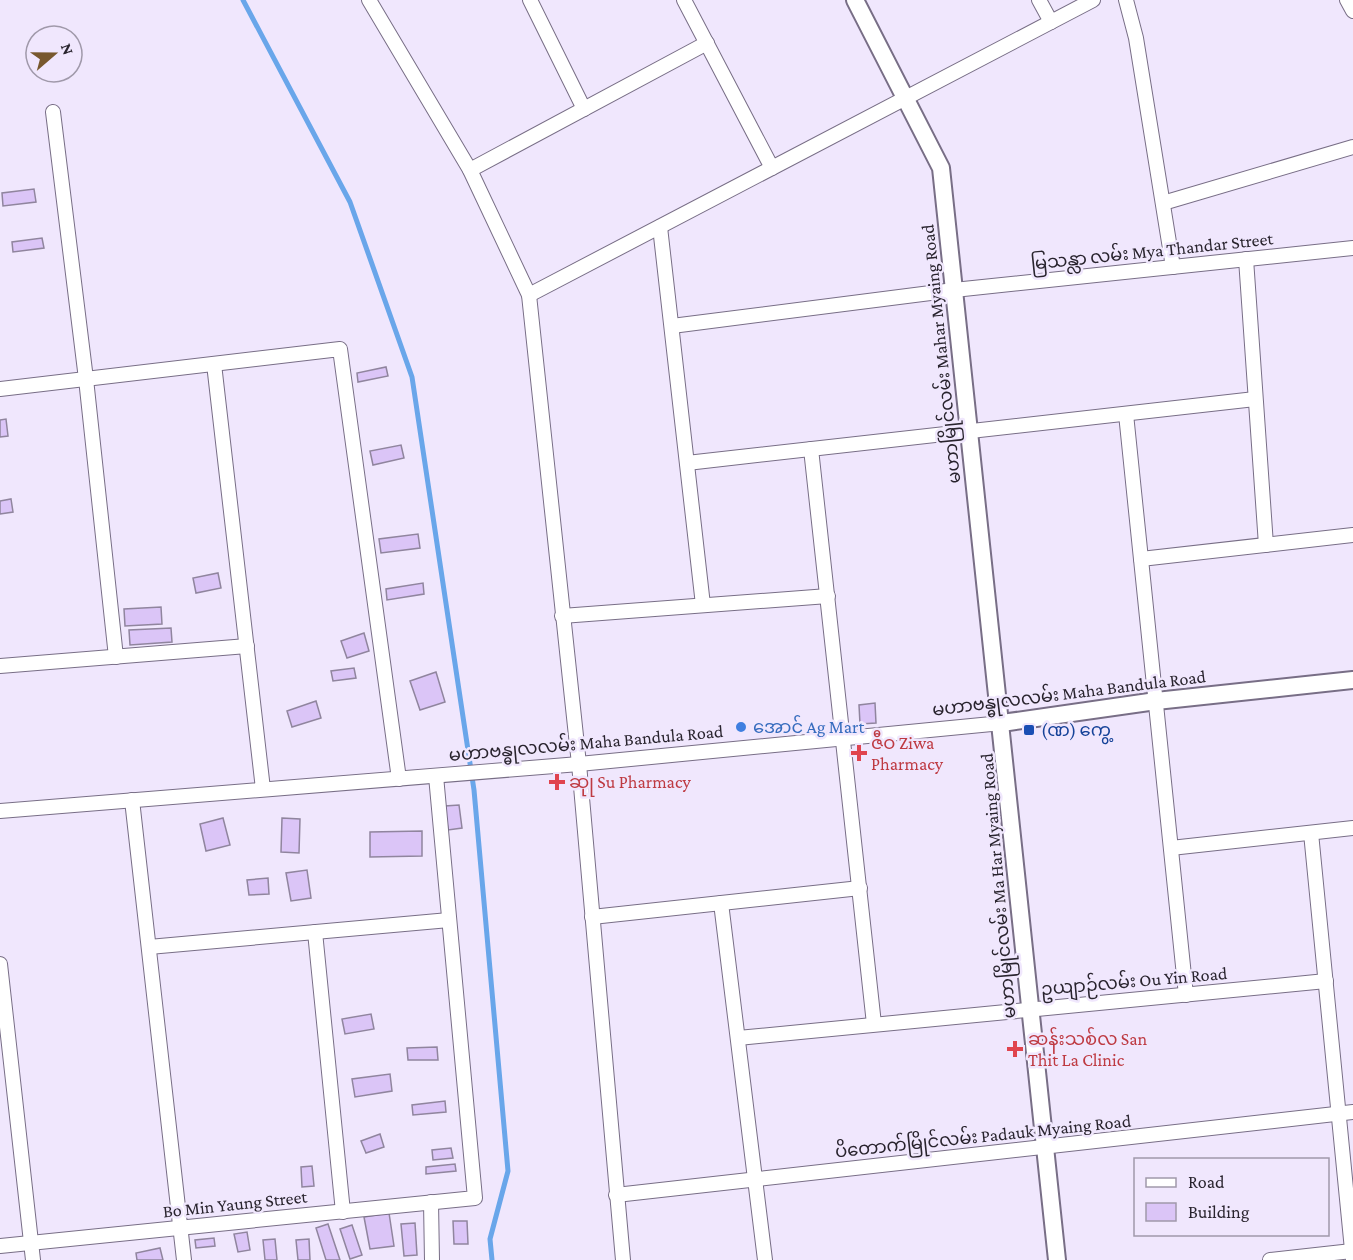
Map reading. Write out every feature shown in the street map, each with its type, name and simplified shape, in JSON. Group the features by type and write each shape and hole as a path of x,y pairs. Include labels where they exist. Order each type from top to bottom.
{"street":[{"path":"369,0 470,170 529,294 579,764 623,1260"},
{"path":"530,0 584,109"},
{"path":"684,0 772,168"},
{"name":"မဟာမြိုင်လမ်း Mahar Myaing Road","path":"855,0 941,168 1002,723"},
{"path":"1039,0 1051,22"},
{"path":"529,294 1092,0"},
{"path":"1126,0 1136,38 1173,267"},
{"path":"1347,0 1353,10"},
{"path":"470,170 706,43"},
{"path":"52,112 86,379 116,657"},
{"path":"1163,203 1353,147"},
{"path":"660,227 703,605"},
{"name":"မြသန္လာ လမ်း Mya Thandar Street","path":"672,326 954,290 1353,248"},
{"path":"1246,259 1266,545"},
{"path":"0,389 340,349 399,778"},
{"path":"214,364 263,789"},
{"path":"687,463 1255,399"},
{"path":"1126,414 1186,995"},
{"path":"811,449 874,1024"},
{"path":"1141,559 1353,535"},
{"path":"562,616 828,596"},
{"path":"0,666 247,646"},
{"name":"မဟာဗန္ဓုလလမ်း Maha Bandula Road","path":"0,811 579,764 1002,723 1156,701 1353,680"},
{"name":"မဟာမြိုင်လမ်း Ma Har Myaing Road","path":"1002,723 1029,1008 1057,1260"},
{"path":"149,947 449,920 436,776"},
{"path":"132,800 184,1260"},
{"path":"1172,848 1353,828"},
{"path":"1270,1260 1352,1256 1311,833"},
{"path":"592,917 860,888"},
{"path":"721,903 765,1260"},
{"name":"Bo Min Yaung Street","path":"0,1246 475,1198 449,920"},
{"path":"315,932 343,1212"},
{"path":"0,964 33,1260"},
{"name":"ဥယျာဉ်လမ်း Ou Yin Road","path":"738,1038 1326,981"},
{"name":"ပိတောက်မြိုင်လမ်း Padauk Myaing Road","path":"616,1195 1353,1113"},
{"path":"431,1202 432,1260"}],"building":[{"path":"34,189 36,202 3,206 2,193"},
{"path":"42,238 44,248 13,252 12,242"},
{"path":"386,367 388,376 358,382 357,373"},
{"path":"6,419 8,436 0,437 0,420"},
{"path":"401,445 404,458 373,465 370,451"},
{"path":"11,499 13,512 0,514 0,501"},
{"path":"418,534 420,548 381,553 379,539"},
{"path":"218,573 221,588 196,593 193,578"},
{"path":"423,583 424,594 387,600 386,589"},
{"path":"161,607 162,624 125,626 124,609"},
{"path":"171,628 172,642 130,645 129,630"},
{"path":"364,633 369,651 347,658 341,641"},
{"path":"354,668 356,678 333,681 331,671"},
{"path":"436,672 445,702 420,710 410,681"},
{"path":"316,701 321,718 292,727 287,711"},
{"path":"875,703 876,723 860,724 859,705"},
{"path":"459,805 462,828 448,830 445,806"},
{"path":"223,818 230,845 206,851 200,824"},
{"path":"282,818 300,819 299,853 281,852"},
{"path":"422,831 422,856 370,857 370,832"},
{"path":"307,870 311,898 291,901 286,873"},
{"path":"268,878 269,894 249,895 247,880"},
{"path":"371,1014 374,1029 345,1034 342,1019"},
{"path":"437,1047 438,1060 408,1060 407,1048"},
{"path":"390,1074 392,1091 355,1097 352,1079"},
{"path":"445,1101 446,1112 413,1115 412,1105"},
{"path":"380,1134 384,1147 366,1153 361,1141"},
{"path":"451,1148 453,1158 433,1160 432,1150"},
{"path":"455,1164 456,1171 426,1174 426,1167"},
{"path":"312,1166 314,1186 302,1187 301,1167"},
{"path":"389,1213 394,1246 370,1249 364,1217"},
{"path":"453,1221 467,1221 468,1244 454,1244"},
{"path":"415,1223 417,1255 404,1256 401,1224"},
{"path":"328,1224 340,1260 326,1260 316,1228"},
{"path":"352,1225 362,1255 350,1259 340,1229"},
{"path":"247,1232 250,1250 238,1252 234,1234"},
{"path":"214,1238 215,1246 196,1248 195,1240"},
{"path":"275,1239 277,1260 265,1260 263,1240"},
{"path":"309,1239 310,1260 298,1260 296,1240"},
{"path":"160,1248 163,1260 137,1260 136,1253"}],"waterway":[{"path":"243,0 350,202 412,377 474,790 508,1171 490,1239 492,1260"}],"place":[{"name":"အောင် Ag Mart","path":"741,727"},
{"name":"(ဏ) ကွေ့","path":"1029,730"},
{"name":"ဇီဝ Ziwa Pharmacy","path":"859,753"},
{"name":"ဆုု Su Pharmacy","path":"557,782"},
{"name":"ဆန်းသစ်လ San Thit La Clinic","path":"1015,1049"}]}
